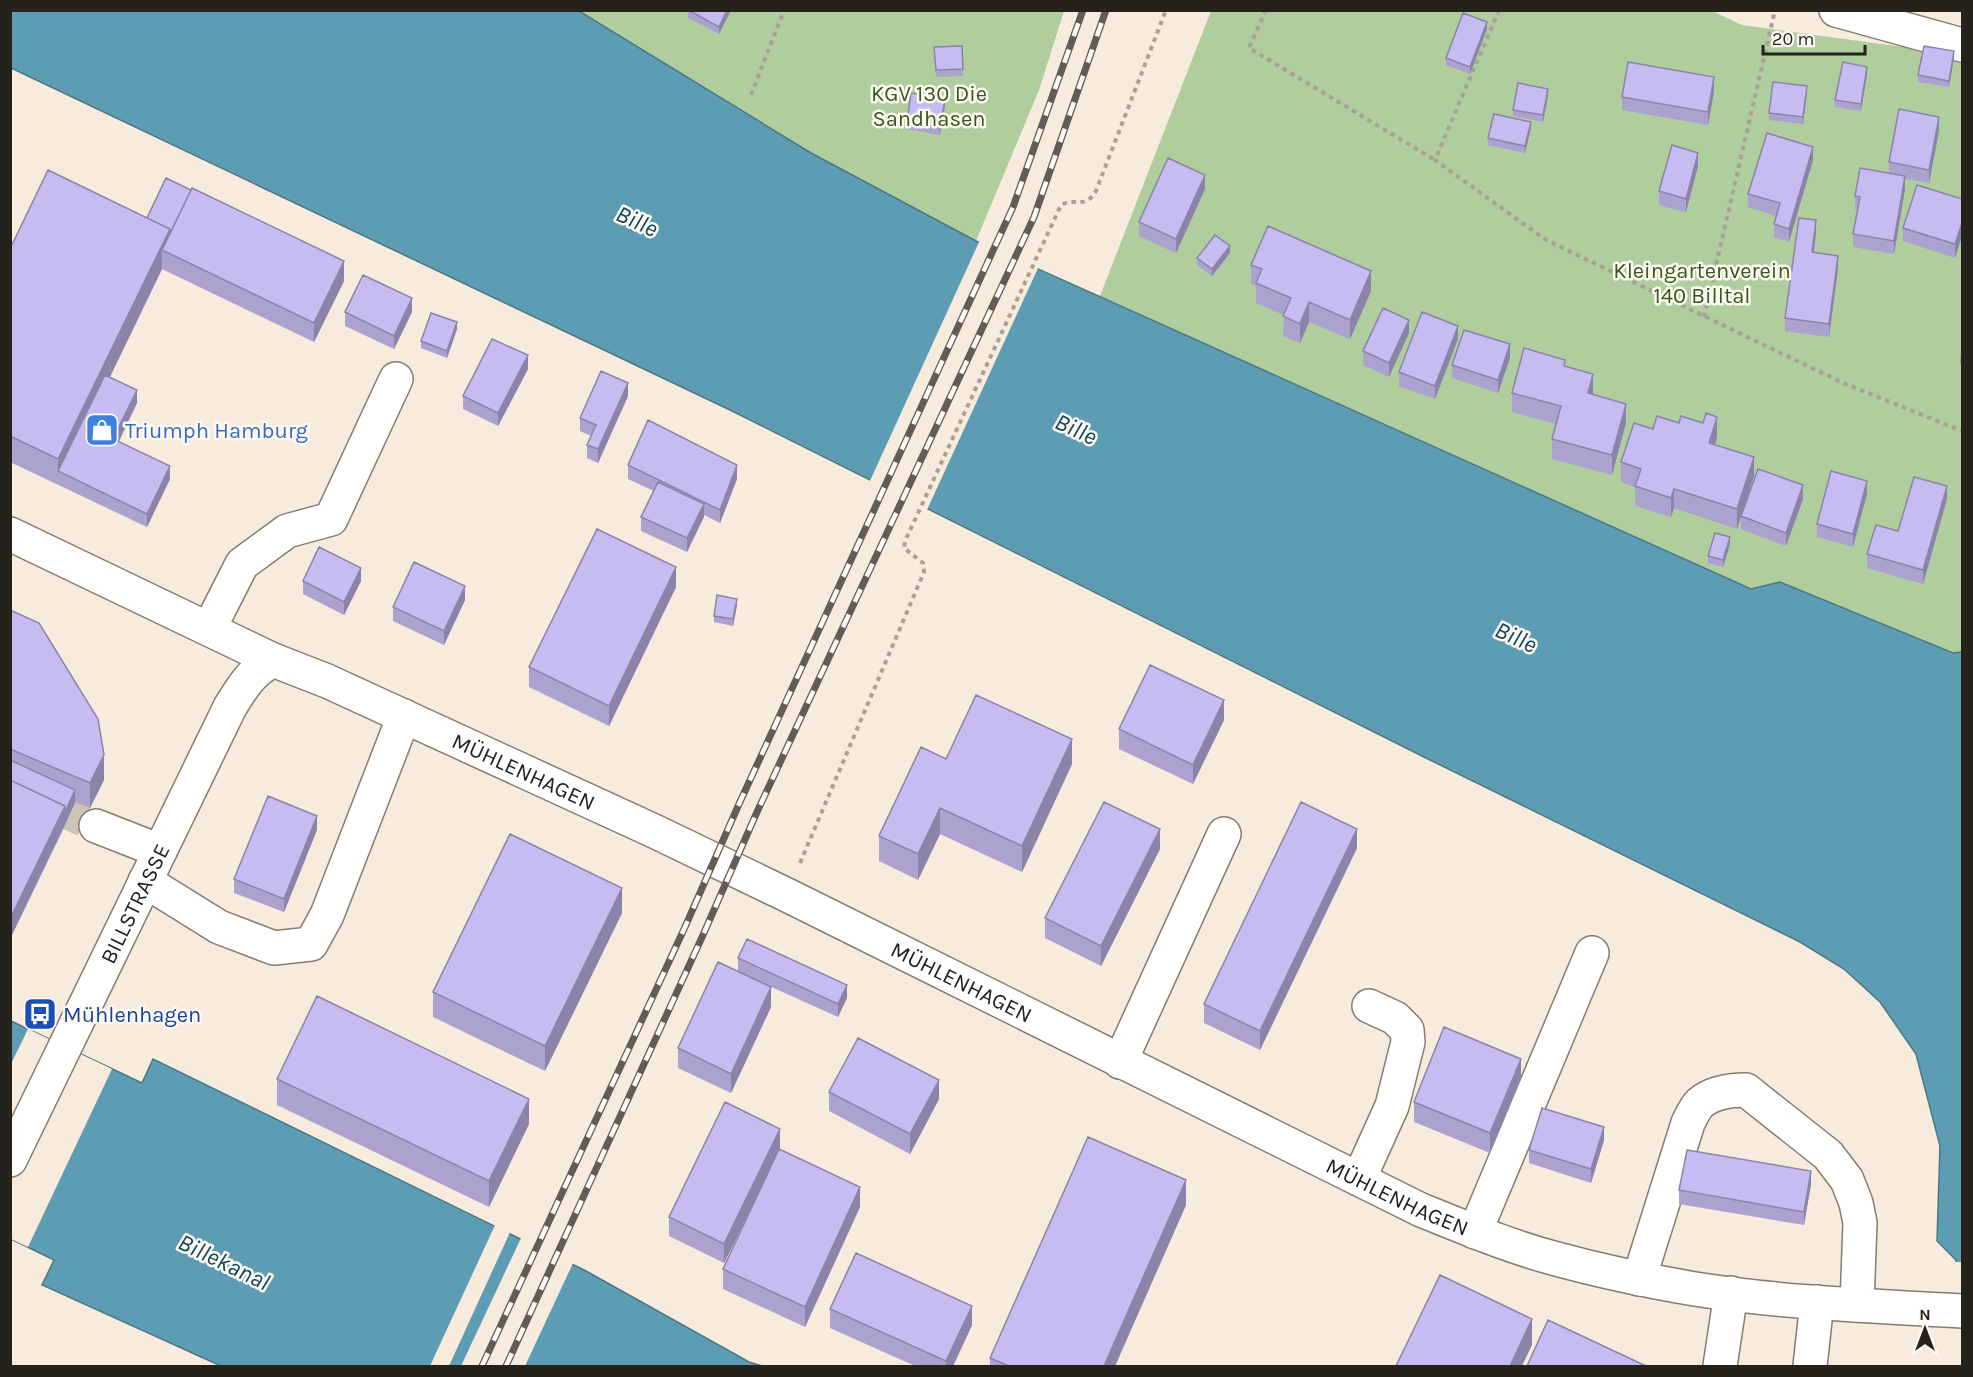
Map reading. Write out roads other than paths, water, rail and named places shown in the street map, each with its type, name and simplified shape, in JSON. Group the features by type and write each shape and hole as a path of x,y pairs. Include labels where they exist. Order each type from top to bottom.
{"street":[{"path":"1836,10 1962,45"},
{"path":"209,629 242,564 287,531 331,519 396,379"},
{"name":"MÜHLENHAGEN","path":"10,534 273,660 327,681 654,831 1421,1210 1475,1232 1552,1258 1697,1289 1817,1302 1954,1310"},
{"name":"BILLSTRASSE","path":"10,1160 230,707 249,678 273,660"},
{"path":"145,881 219,927 274,948 311,944 327,915 404,716"},
{"path":"96,826 160,851"},
{"path":"1120,1062 1224,834"},
{"path":"1475,1232 1592,953"},
{"path":"1359,1179 1392,1106 1408,1042 1407,1030 1395,1018 1370,1006"},
{"path":"1639,1278 1688,1123 1700,1103 1711,1096 1727,1090 1746,1090 1828,1155 1847,1180 1856,1203 1860,1223 1857,1305"},
{"path":"1720,1366 1731,1293"},
{"path":"1810,1366 1817,1302"}],"water":[{"name":"Bille","path":"10,11 579,11 811,153 976,241 1751,589 1780,582 1953,653 1962,652 1962,1366 1949,1366 1956,1260 1937,1241 1940,1146 1916,1054 1880,1002 1844,969 1800,942 730,410 11,68"},
{"name":"Billekanal","path":"11,1021 142,1083 153,1059 586,1271 749,1362 762,1366 221,1366 42,1285 54,1260 11,1239"}],"tunnel":[{"path":"10,786 96,826"}],"railway":[{"path":"482,1366 1013,207 1083,10"},
{"path":"506,1366 757,812 1034,217 1106,10"}],"place":[{"name":"Triumph Hamburg","path":"102,430"},
{"name":"Mühlenhagen","path":"40,1014"}],"park label":[{"name":"KGV 130 Die Sandhasen","path":"929,106"},
{"name":"Kleingartenverein 140 Billtal","path":"1702,282"}]}
